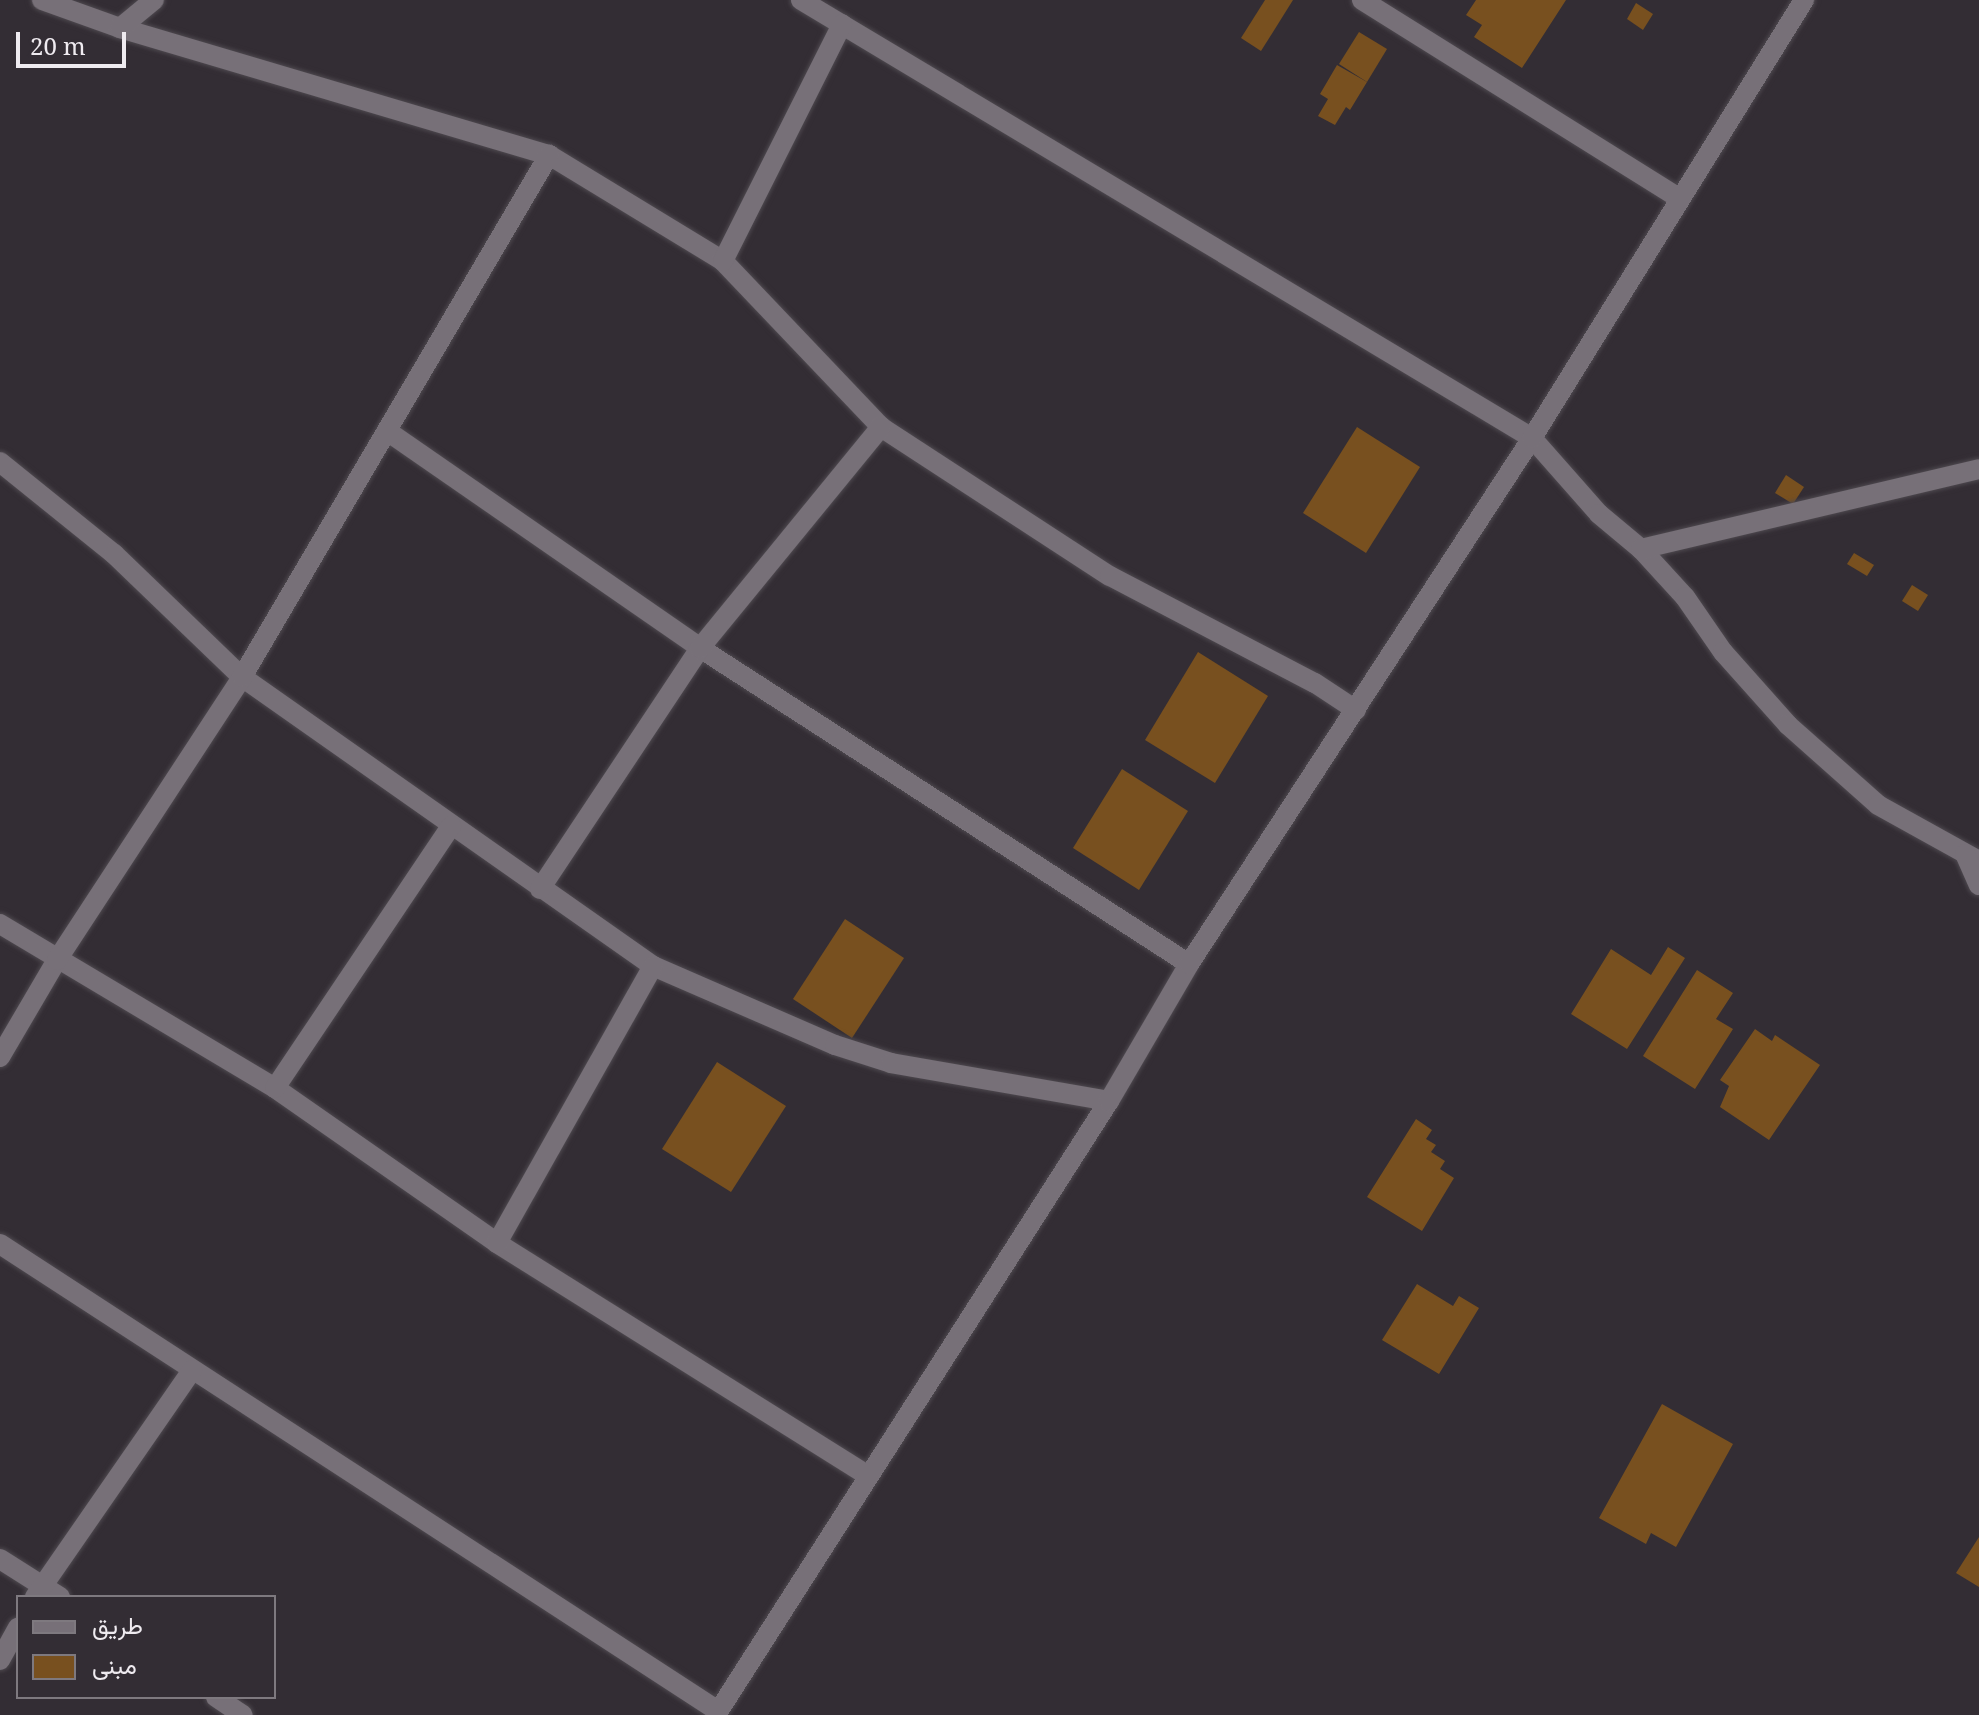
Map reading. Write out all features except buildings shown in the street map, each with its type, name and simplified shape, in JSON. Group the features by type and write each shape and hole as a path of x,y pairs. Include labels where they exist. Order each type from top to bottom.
{"street":[{"path":"42,0 120,28 549,155 723,261 881,427 1110,576 1315,683 1356,710"},
{"path":"120,28 154,0"},
{"path":"801,0 1532,438 1599,514 1641,549 1685,597 1723,652 1788,725 1878,805 1972,858 1979,885"},
{"path":"1362,0 1680,199"},
{"path":"0,1244 717,1713 1109,1101 1189,964 1532,438 1804,0"},
{"path":"723,261 842,24"},
{"path":"0,1057 57,960 242,677 549,155"},
{"path":"540,889 700,648 881,427"},
{"path":"387,431 700,648 1189,964"},
{"path":"0,462 114,554 242,677 653,966 835,1045 891,1063 1109,1101"},
{"path":"1641,549 1979,469"},
{"path":"275,1088 451,826"},
{"path":"0,924 275,1088 497,1243 868,1476"},
{"path":"497,1243 653,966"},
{"path":"0,1559 38,1591 192,1370"},
{"path":"0,1660 16,1632"},
{"path":"219,1699 243,1715"}]}
